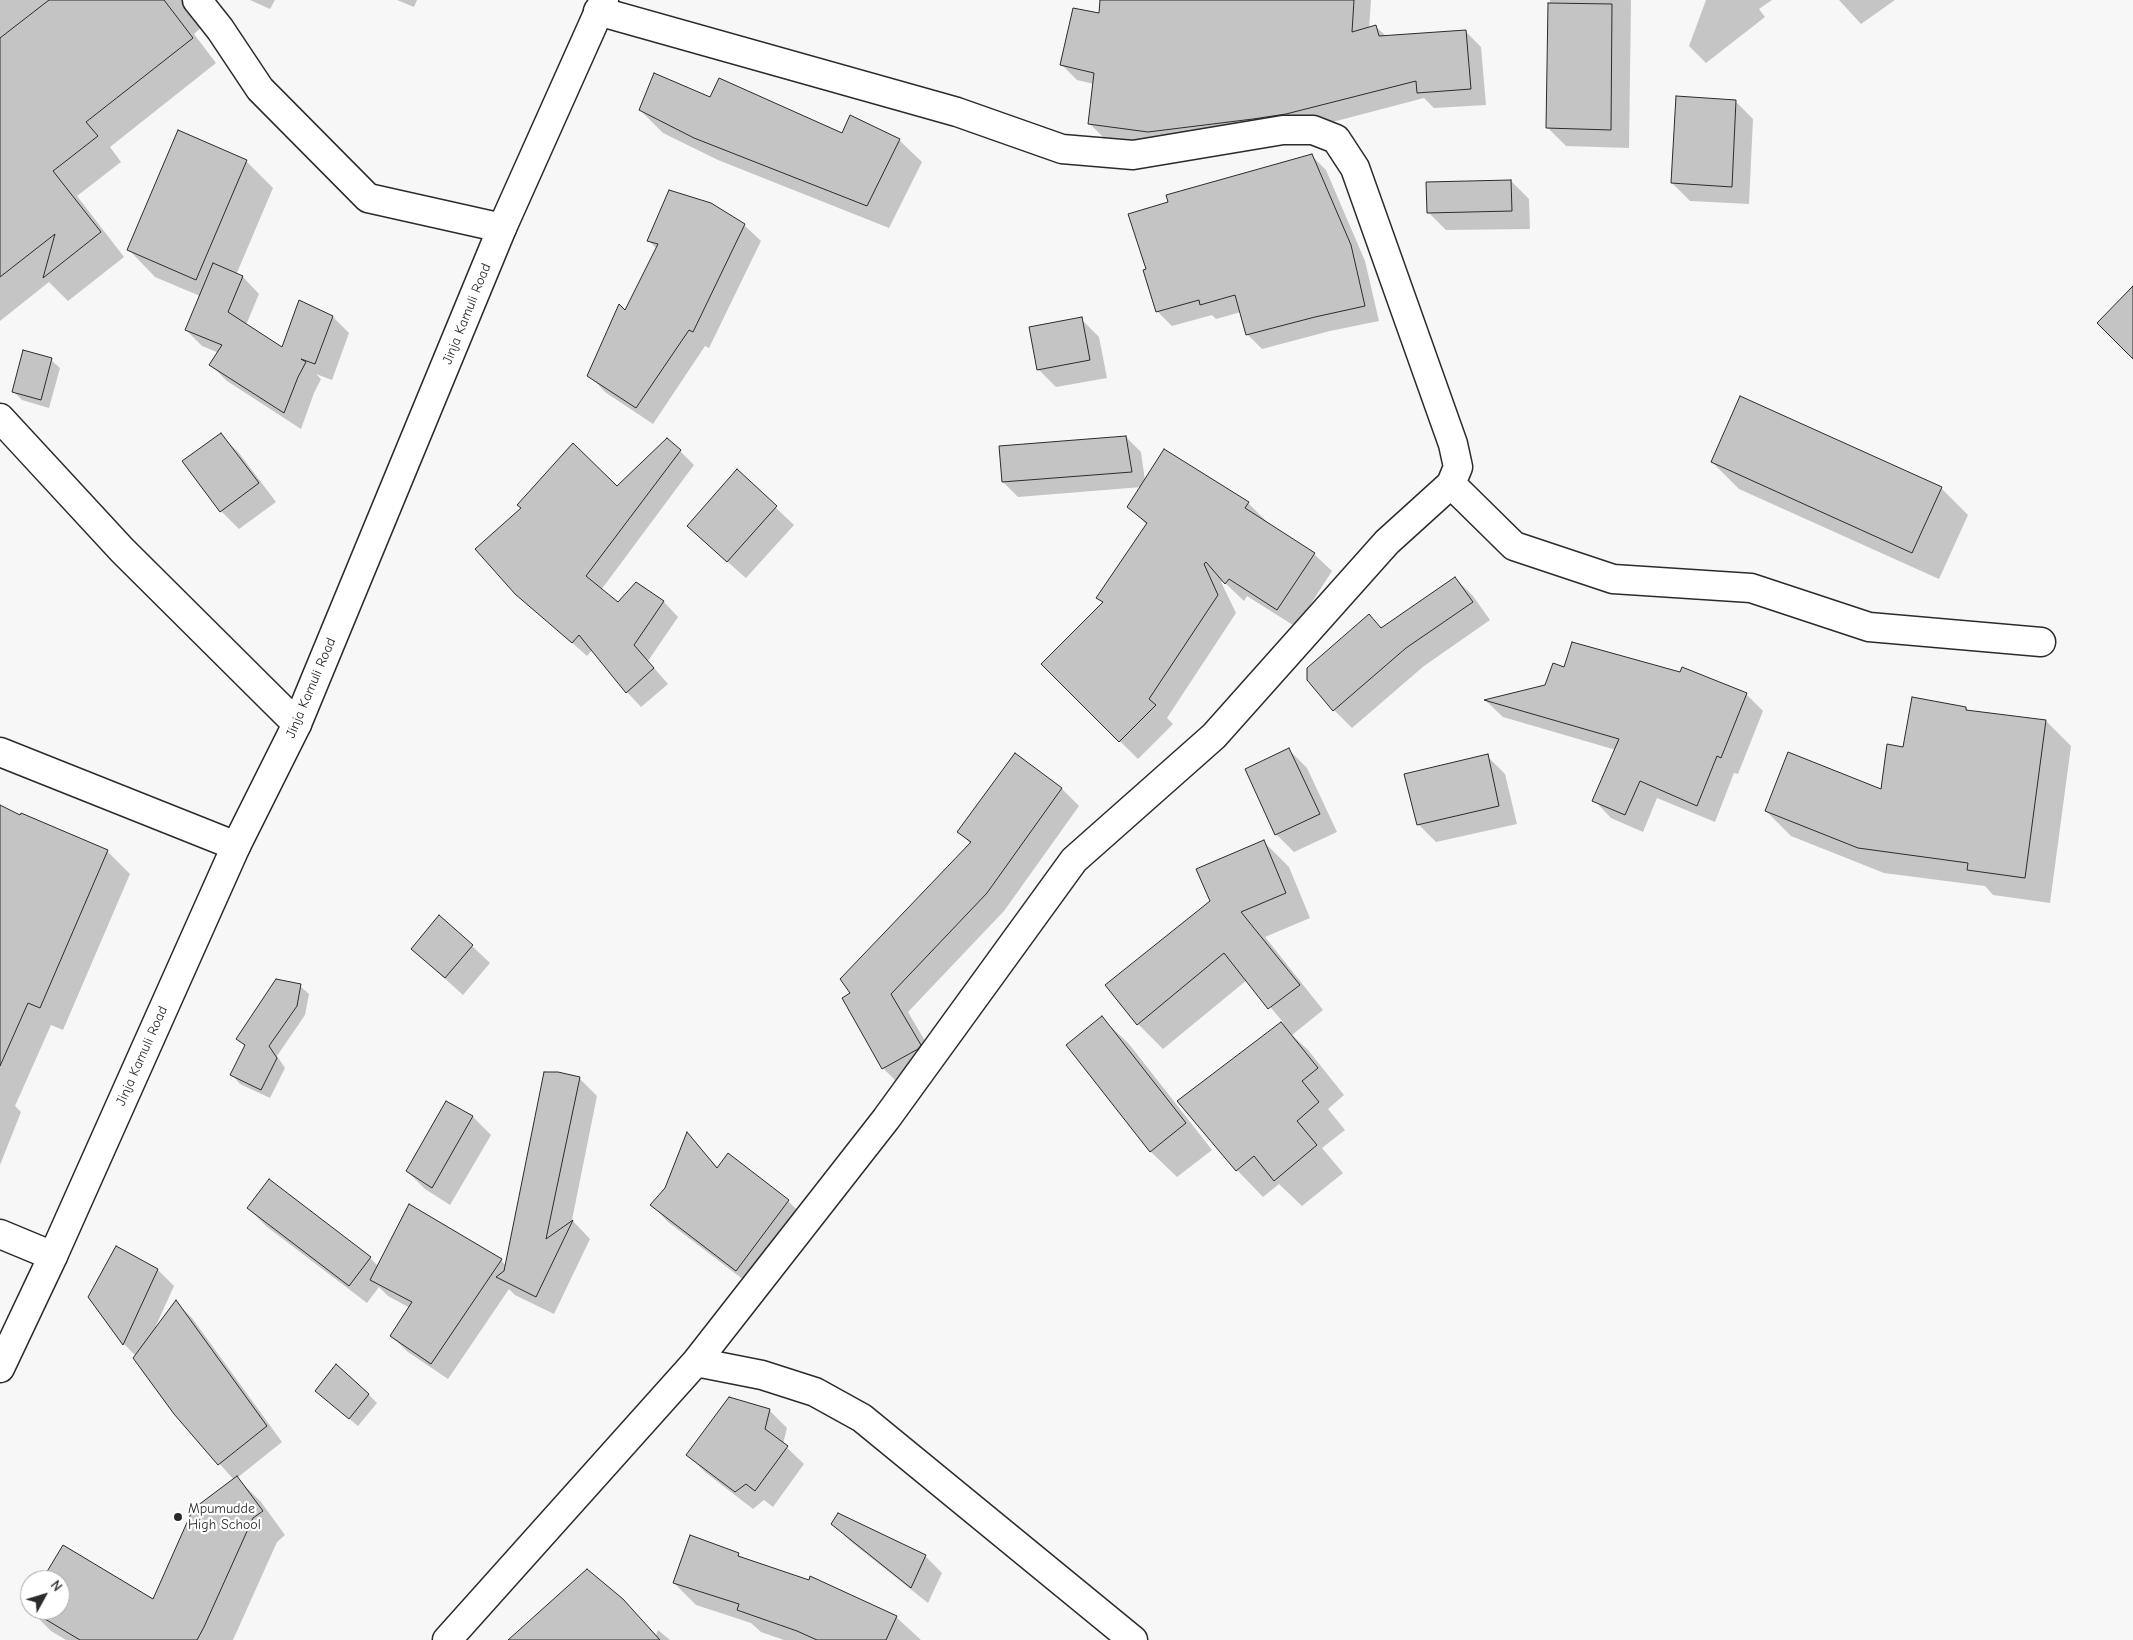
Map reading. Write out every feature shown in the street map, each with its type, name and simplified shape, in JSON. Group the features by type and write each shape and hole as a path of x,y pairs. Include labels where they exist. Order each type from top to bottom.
{"street":[{"path":"197,0 220,29 260,89 368,198 502,228"},
{"path":"447,1640 696,1362 886,1119 1074,860 1214,736 1387,542 1451,484 1458,467 1453,444 1355,168 1336,138 1313,130 1283,130 1133,155 1062,149 957,112 601,6"},
{"name":"Jinja Kamuli Road","path":"0,1368 53,1256 236,846 297,724 502,228 601,6"},
{"path":"0,418 122,550 297,724"},
{"path":"1451,484 1514,546 1613,579 1751,588 1869,627 2042,642"},
{"path":"0,752 236,846"},
{"path":"0,1234 53,1256"},
{"path":"696,1362 762,1375 806,1389 862,1418 1133,1640"}],"building":[{"path":"49,0 164,0 193,38 86,122 98,136 53,171 101,232 43,278 55,234 0,277 0,38"},
{"path":"1100,0 1354,0 1352,32 1376,25 1379,36 1466,30 1471,89 1417,93 1416,81 1286,114 1148,132 1088,124 1094,73 1060,65 1073,8 1099,13"},
{"path":"1548,3 1612,4 1611,130 1546,128"},
{"path":"654,73 710,97 719,78 842,133 850,115 900,139 867,206 694,138 639,110"},
{"path":"1676,96 1736,100 1732,187 1671,183"},
{"path":"178,130 247,160 196,280 127,250"},
{"path":"1312,154 1351,245 1365,306 1246,335 1235,295 1200,305 1199,300 1156,312 1143,270 1146,269 1128,214 1168,202 1166,195"},
{"path":"1511,180 1512,211 1427,213 1426,182"},
{"path":"669,190 711,203 745,224 693,332 689,330 636,408 587,376 619,304 625,310 658,244 647,241"},
{"path":"213,263 243,276 228,312 282,347 299,300 333,316 315,364 301,359 306,362 284,413 209,365 222,345 185,330"},
{"path":"2133,286 2133,359 2097,323"},
{"path":"1082,317 1090,360 1037,370 1029,327"},
{"path":"23,350 52,358 41,400 12,392"},
{"path":"1740,396 1942,487 1912,553 1711,462"},
{"path":"221,433 259,483 220,512 182,461"},
{"path":"1126,436 1132,472 1002,482 999,446"},
{"path":"667,438 681,450 586,576 618,602 636,582 664,601 634,645 654,668 626,693 579,635 572,643 515,594 475,549 521,508 517,505 573,443 617,486"},
{"path":"1164,449 1249,502 1245,508 1315,553 1277,610 1229,579 1225,584 1206,562 1204,564 1218,595 1149,699 1156,705 1119,742 1041,664 1103,602 1096,598 1147,523 1127,507"},
{"path":"737,469 777,506 727,562 687,526"},
{"path":"1455,577 1473,602 1406,648 1333,711 1307,680 1307,668 1369,614 1381,628"},
{"path":"1572,642 1680,672 1682,667 1747,693 1721,758 1717,756 1697,806 1640,781 1625,815 1592,801 1619,739 1484,700 1545,685 1553,663 1564,667"},
{"path":"1912,697 1966,707 1966,710 2046,720 2025,878 1967,870 1968,863 1858,848 1765,811 1788,752 1881,789 1887,744 1903,747"},
{"path":"1289,748 1320,814 1275,835 1245,769"},
{"path":"1015,753 1062,788 987,893 891,994 921,1045 918,1049 882,1069 842,998 850,993 840,979 971,842 957,832"},
{"path":"1488,754 1499,806 1417,825 1404,774"},
{"path":"0,805 20,815 21,813 108,850 40,1008 28,1003 0,1066"},
{"path":"1264,840 1286,893 1241,912 1300,985 1268,1009 1224,953 1137,1025 1105,985 1210,901 1196,869"},
{"path":"439,915 473,945 445,978 411,949"},
{"path":"276,979 301,984 297,1006 269,1046 277,1058 261,1090 230,1075 245,1045 236,1039"},
{"path":"1102,1016 1186,1123 1150,1152 1066,1045"},
{"path":"1281,1022 1318,1068 1302,1081 1319,1102 1297,1121 1317,1145 1274,1181 1254,1156 1236,1171 1177,1101"},
{"path":"544,1072 558,1072 580,1077 546,1239 573,1220 536,1297 496,1277 504,1271"},
{"path":"446,1101 473,1116 432,1188 406,1171"},
{"path":"687,1132 717,1168 728,1153 789,1200 736,1271 650,1205 665,1188"},
{"path":"269,1179 371,1257 349,1286 247,1208"},
{"path":"409,1204 502,1259 431,1364 390,1336 412,1302 370,1280"},
{"path":"116,1246 158,1269 123,1345 88,1297"},
{"path":"176,1300 267,1426 218,1465 174,1414 133,1358"},
{"path":"336,1364 369,1394 349,1419 315,1391"},
{"path":"729,1397 770,1409 765,1429 788,1446 755,1491 746,1484 735,1492 686,1455"},
{"path":"237,1476 263,1511 253,1518 197,1640 80,1640 47,1620 70,1620 70,1570 48,1570 63,1545 153,1599 193,1509"},
{"path":"838,1513 926,1555 911,1588 831,1524"},
{"path":"690,1535 739,1553 738,1556 809,1580 810,1576 897,1616 886,1640 817,1640 737,1610 739,1604 673,1583"},
{"path":"587,1569 623,1599 660,1640 508,1640"}],"place":[{"name":"Mpumudde High School","path":"178,1517"}]}
